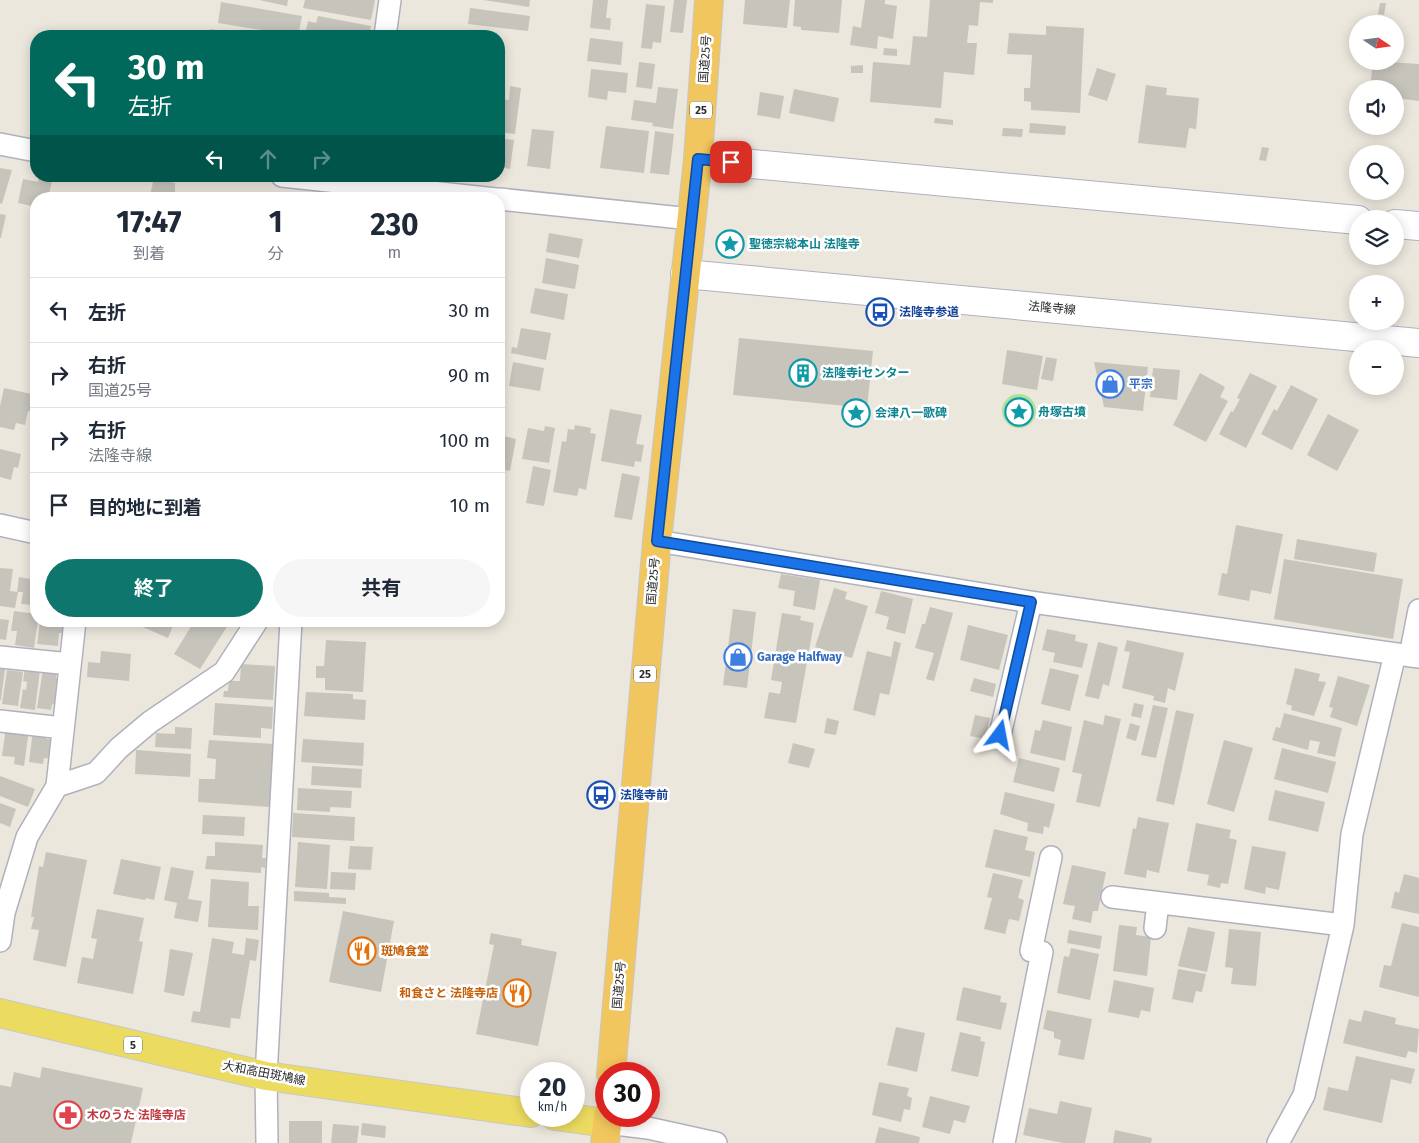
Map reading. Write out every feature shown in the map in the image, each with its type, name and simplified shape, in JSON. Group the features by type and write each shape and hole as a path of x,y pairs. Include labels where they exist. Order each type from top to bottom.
{"highway":[{"name":"国道25号","path":"612,1062 657,541 698,159 709,0"}],"main road":[{"path":"698,159 1349,219"},
{"path":"1404,225 1419,226"},
{"name":"法隆寺線","path":"685,274 1419,343"},
{"name":"大和高田斑鳩線","path":"0,1014 266,1076 520,1111"},
{"path":"585,1123 606,1128"}],"street":[{"path":"386,30 390,0"},
{"path":"0,144 30,149"},
{"path":"327,182 420,192"},
{"path":"505,200 692,219"},
{"path":"0,525 30,532"},
{"path":"657,541 1031,602 1408,656"},
{"path":"1000,735 1031,602"},
{"path":"1278,1143 1304,1095 1343,925 1352,834 1408,656 1419,610"},
{"path":"0,941 4,914 27,838 57,786 74,627"},
{"path":"57,786 96,773 119,748 150,722 224,672 253,627"},
{"path":"267,1143 266,1076 290,627"},
{"path":"0,657 70,664"},
{"path":"0,721 63,728"},
{"path":"1004,1143 1042,952 1031,950 1051,857"},
{"path":"1112,897 1343,925"},
{"path":"1155,928 1158,903"},
{"path":"606,1128 648,1128 716,1143"}],"green space":[{"name":"舟塚古墳","path":"1019,394 1031,399 1036,411 1031,423 1019,428 1007,423 1002,411 1007,399"}],"building":[{"path":"259,0 288,0 287,6"},
{"path":"305,0 375,0 371,20 303,8"},
{"path":"483,0 530,0 529,7"},
{"path":"593,0 608,0 606,18 611,18 610,30 590,28"},
{"path":"674,0 687,0 683,33 670,32"},
{"path":"745,0 790,0 787,28 743,24"},
{"path":"795,0 842,0 839,33 801,30 801,27 793,26"},
{"path":"865,0 885,0 885,4 897,6 893,39 878,36 877,49 850,45 853,26 861,28"},
{"path":"930,0 993,0 993,3 980,2 978,26 969,25 967,43 977,43 974,75 944,72 941,108 870,102 873,62 910,65 913,36 927,37"},
{"path":"221,2 302,16 299,30 261,30 218,23"},
{"path":"1380,3 1386,3 1384,15 1378,14"},
{"path":"646,4 665,6 661,43 653,42 652,49 641,48"},
{"path":"470,8 530,16 528,31 468,24"},
{"path":"318,16 371,26 370,30 306,30 308,21 316,23"},
{"path":"1046,26 1084,28 1080,113 1031,110 1031,102 1024,101 1024,88 1030,88 1032,55 1007,54 1009,33 1046,35"},
{"path":"590,38 623,42 621,65 587,61"},
{"path":"884,48 897,49 897,56 883,55"},
{"path":"639,62 655,64 652,89 636,87"},
{"path":"1404,63 1419,64 1419,101 1404,99 1404,80 1371,80 1372,70 1404,70"},
{"path":"863,65 863,73 851,73 851,66"},
{"path":"1097,68 1116,74 1107,101 1088,95"},
{"path":"591,69 628,73 626,93 608,91 607,100 588,97"},
{"path":"1146,85 1167,88 1166,95 1199,98 1196,129 1189,128 1186,148 1138,143"},
{"path":"510,86 521,88 515,134 505,133 505,100 509,100"},
{"path":"658,87 678,89 673,129 652,126 653,123 631,120 634,100 656,103"},
{"path":"794,89 839,98 834,122 789,113"},
{"path":"760,92 784,96 780,119 757,115"},
{"path":"935,118 953,120 953,125 934,123"},
{"path":"1030,123 1066,126 1065,135 1029,133"},
{"path":"606,126 649,131 644,173 600,168"},
{"path":"1003,128 1023,129 1022,137 1002,136"},
{"path":"532,129 554,131 550,169 527,166"},
{"path":"655,131 674,134 669,175 650,173"},
{"path":"505,139 514,140 510,169 505,168"},
{"path":"1262,147 1269,148 1266,161 1259,160"},
{"path":"0,168 12,170 2,204 0,203"},
{"path":"23,179 30,182 52,182 50,192 30,192 30,206 18,203"},
{"path":"153,182 175,183 175,192 151,192"},
{"path":"0,214 6,215 1,238 0,238"},
{"path":"549,233 583,239 579,258 546,252"},
{"path":"546,258 579,265 575,289 542,283"},
{"path":"535,288 568,294 564,320 530,313"},
{"path":"521,328 551,333 546,360 511,353 512,347 517,348"},
{"name":"法隆寺iセンター","path":"739,338 873,351 867,408 733,395"},
{"path":"1007,350 1043,356 1037,390 1002,384"},
{"path":"1046,357 1057,359 1053,381 1041,379"},
{"path":"513,362 544,368 540,391 509,386"},
{"path":"1094,362 1148,367 1143,411 1104,407"},
{"path":"1153,368 1180,370 1177,400 1150,397"},
{"path":"1200,373 1225,387 1220,397 1228,401 1206,442 1173,425"},
{"path":"1250,373 1277,386 1246,448 1219,434 1231,411 1233,412 1240,399 1237,398"},
{"path":"1291,385 1318,399 1292,450 1261,434 1274,409 1277,411"},
{"path":"4,388 30,394 30,412 28,411 25,425 16,423 14,430 0,427 0,406"},
{"path":"610,409 642,415 636,444 644,445 641,462 635,461 634,467 601,461"},
{"path":"1328,414 1359,430 1337,471 1307,455"},
{"path":"575,425 591,428 590,433 596,434 586,490 579,488 577,496 553,492 562,441 566,442 568,429 574,430"},
{"path":"545,426 555,428 549,463 522,459 528,428 544,431"},
{"path":"505,436 516,439 510,471 505,470"},
{"path":"0,449 21,454 18,468 14,467 11,480 0,477"},
{"path":"533,466 551,470 544,506 526,503"},
{"path":"622,473 640,477 632,520 614,517"},
{"path":"1236,525 1283,534 1271,594 1251,590 1249,601 1218,595 1222,573 1227,574"},
{"path":"1297,539 1377,553 1374,572 1294,559"},
{"path":"1284,559 1403,579 1393,639 1274,619"},
{"path":"0,568 13,569 10,591 18,592 15,608 0,606"},
{"path":"781,574 820,580 815,610 793,606 795,591 778,588"},
{"path":"19,577 30,579 30,605 21,604 23,592 17,592"},
{"path":"834,588 847,592 845,599 868,606 852,658 815,647"},
{"path":"881,591 913,599 905,634 886,629 889,617 875,613"},
{"path":"930,607 953,613 934,681 926,679 934,653 915,648 922,624 925,624"},
{"path":"733,609 756,612 747,688 723,685"},
{"path":"14,611 30,613 30,627 37,627 34,648 15,645 17,631 11,631"},
{"path":"782,613 801,616 800,620 814,623 796,723 764,718 769,692 780,694 782,682 771,680"},
{"path":"0,619 9,620 6,640 0,639"},
{"path":"968,625 1008,635 999,670 960,660"},
{"path":"39,627 66,627 65,633 59,633 58,646 37,644"},
{"path":"143,627 173,627 168,638"},
{"path":"191,627 227,627 200,669 174,654"},
{"path":"1047,629 1076,635 1075,641 1088,644 1082,668 1053,662 1055,653 1042,650"},
{"path":"326,640 366,642 363,692 325,690 325,678 316,678 316,666 324,666"},
{"path":"1127,640 1184,653 1175,691 1168,688 1165,703 1153,700 1154,696 1122,688 1130,652 1124,651"},
{"path":"894,641 901,643 889,695 880,693 875,716 853,710 867,651 891,657"},
{"path":"1098,642 1118,647 1109,686 1103,684 1099,699 1085,696"},
{"path":"101,651 131,654 129,681 87,677 88,662 100,663"},
{"path":"241,664 275,666 273,700 223,697 224,691 228,691 229,681 240,681"},
{"path":"0,668 5,669 1,700 0,700"},
{"path":"25,668 40,670 35,710 20,708 23,689 26,690 27,682 23,681"},
{"path":"1050,668 1079,675 1070,711 1041,704"},
{"path":"1295,668 1320,674 1318,681 1326,682 1314,716 1291,710 1292,706 1286,704"},
{"path":"43,669 57,670 56,678 60,678 57,705 52,704 51,710 37,708"},
{"path":"7,670 23,672 18,706 2,704"},
{"path":"1338,676 1370,685 1357,726 1330,717 1333,708 1329,707"},
{"path":"974,678 996,684 993,697 970,691"},
{"path":"306,692 353,694 353,699 366,700 365,720 304,716"},
{"path":"215,703 273,707 272,729 261,728 261,738 213,735"},
{"path":"1134,703 1144,705 1141,718 1131,716"},
{"path":"1153,705 1168,708 1156,758 1141,755"},
{"path":"1176,710 1194,714 1174,805 1156,801"},
{"path":"1284,713 1342,728 1335,757 1317,753 1320,742 1310,740 1308,750 1272,740 1276,727 1280,728"},
{"path":"975,715 990,718 985,739 970,736"},
{"path":"1105,715 1121,719 1100,807 1076,802 1082,774 1072,772 1084,720 1103,725"},
{"path":"827,718 839,721 836,735 824,733"},
{"path":"1043,720 1072,727 1065,761 1030,753 1035,730 1040,731"},
{"path":"1130,723 1140,726 1136,741 1126,738"},
{"path":"6,727 29,730 24,766 14,764 15,757 2,756"},
{"path":"175,727 192,728 191,749 155,747 156,733 175,734"},
{"path":"33,730 47,731 46,739 54,740 51,759 44,758 43,764 29,762"},
{"path":"303,739 364,743 363,766 301,762"},
{"path":"209,740 274,744 270,807 198,802 199,779 215,779 216,759 207,758"},
{"path":"1224,740 1253,748 1234,812 1207,804"},
{"path":"793,743 815,749 809,768 788,763"},
{"path":"1282,748 1336,762 1328,793 1274,779"},
{"path":"136,750 191,754 190,777 135,774"},
{"path":"1019,758 1060,768 1054,792 1013,782"},
{"path":"312,766 362,769 361,788 311,785"},
{"path":"0,776 35,789 28,807 0,796"},
{"path":"298,788 352,791 351,808 330,807 330,812 297,810"},
{"path":"1275,790 1325,802 1318,832 1268,820"},
{"path":"1005,792 1055,804 1049,828 1044,826 1043,834 1027,831 1028,823 1000,814"},
{"path":"0,803 16,809 10,827 0,823"},
{"path":"293,813 355,817 354,841 292,837"},
{"path":"203,815 245,817 244,836 202,834"},
{"path":"1138,817 1169,823 1159,873 1147,870 1146,878 1124,874 1133,828 1136,829"},
{"path":"1196,823 1231,830 1229,838 1237,840 1228,884 1221,883 1220,888 1207,885 1209,875 1187,871"},
{"path":"994,829 1028,837 1025,850 1035,852 1030,877 985,867"},
{"path":"215,842 263,845 262,858 266,858 265,868 261,867 261,873 205,869 207,856 215,856"},
{"path":"298,842 330,845 327,889 295,887"},
{"path":"350,846 373,847 371,870 348,869"},
{"path":"1252,846 1286,852 1279,890 1266,887 1265,894 1244,889"},
{"path":"46,852 87,860 66,967 33,960 39,930 31,929 34,917 31,917 39,866 43,867"},
{"path":"121,859 161,867 154,900 113,894"},
{"path":"1072,865 1106,872 1098,911 1093,911 1091,923 1072,919 1075,906 1063,904"},
{"path":"171,867 194,871 188,899 202,901 198,922 174,918 177,903 164,900"},
{"path":"331,872 356,873 355,890 330,889"},
{"path":"993,873 1023,880 1018,898 1024,900 1019,921 1009,919 1005,934 984,929 992,898 987,897"},
{"path":"1404,874 1419,878 1419,914 1391,908 1395,891 1399,893"},
{"path":"211,879 249,882 248,906 259,906 258,930 208,927"},
{"path":"294,891 329,893 329,897 346,898 346,904 294,901"},
{"path":"97,909 144,918 139,941 143,942 133,994 77,983 82,957 93,959 97,939 91,938"},
{"name":"斑鳩食堂","path":"343,911 394,921 381,992 329,982"},
{"path":"1402,923 1419,927 1419,997 1379,987 1384,965 1391,966"},
{"path":"1119,925 1137,927 1136,935 1151,937 1147,976 1113,971"},
{"path":"1188,927 1215,932 1207,972 1178,966"},
{"path":"1229,929 1261,932 1256,986 1231,984 1233,968 1225,967"},
{"path":"1069,930 1102,936 1100,949 1067,943"},
{"name":"和食さと 法隆寺店","path":"491,933 522,939 521,945 557,952 538,1046 476,1034 494,945 489,944"},
{"path":"212,938 234,942 232,953 244,955 246,938 259,940 256,961 250,960 240,1019 231,1018 230,1028 191,1022 193,1011 200,1012"},
{"path":"1071,948 1099,954 1090,1000 1057,993 1064,956 1069,957"},
{"path":"170,949 193,953 184,996 164,992"},
{"path":"1178,969 1206,974 1202,992 1196,991 1193,1003 1172,999"},
{"path":"1114,980 1154,988 1150,1012 1141,1010 1139,1018 1108,1012"},
{"path":"963,987 1001,996 1000,1002 1007,1003 1001,1030 956,1020"},
{"path":"1047,1010 1092,1019 1084,1060 1058,1055 1061,1040 1054,1038 1054,1032 1043,1029"},
{"path":"1364,1010 1396,1018 1395,1024 1419,1029 1417,1053 1408,1051 1406,1058 1343,1043 1349,1019 1361,1022"},
{"path":"896,1027 925,1033 917,1072 887,1065"},
{"path":"960,1032 981,1037 980,1041 985,1042 978,1077 951,1071"},
{"path":"1356,1056 1415,1069 1411,1084 1391,1079 1382,1123 1323,1110 1328,1087 1348,1091"},
{"name":"木のうた 法隆寺店","path":"42,1067 143,1088 131,1143 0,1143 0,1085 11,1087 14,1072 40,1078"},
{"path":"879,1082 909,1088 907,1096 912,1098 910,1110 904,1109 901,1122 872,1115"},
{"path":"930,1096 970,1106 965,1123 954,1120 950,1134 922,1127"},
{"path":"1060,1101 1092,1108 1085,1143 1063,1143 1023,1135 1029,1108 1057,1114"},
{"path":"289,1121 322,1121 322,1143 289,1143"},
{"path":"362,1123 386,1126 385,1138 361,1135"},
{"path":"333,1124 359,1126 357,1143 331,1143"},
{"path":"879,1127 920,1137 919,1143 875,1143"},
{"path":"1115,1130 1152,1138 1151,1143 1113,1143"}],"place":[{"name":"聖徳宗総本山 法隆寺","path":"730,244"},
{"name":"法隆寺参道","path":"880,312"},
{"name":"法隆寺iセンター","path":"803,373"},
{"name":"平宗","path":"1110,384"},
{"name":"舟塚古墳","path":"1019,412"},
{"name":"会津八一歌碑","path":"856,413"},
{"name":"Garage Halfway","path":"738,657"},
{"name":"法隆寺前","path":"601,795"},
{"name":"斑鳩食堂","path":"362,951"},
{"name":"和食さと 法隆寺店","path":"517,993"},
{"name":"木のうた 法隆寺店","path":"68,1115"}],"route":[{"path":"731,162 698,159 657,541 1031,602 1000,735"}]}
